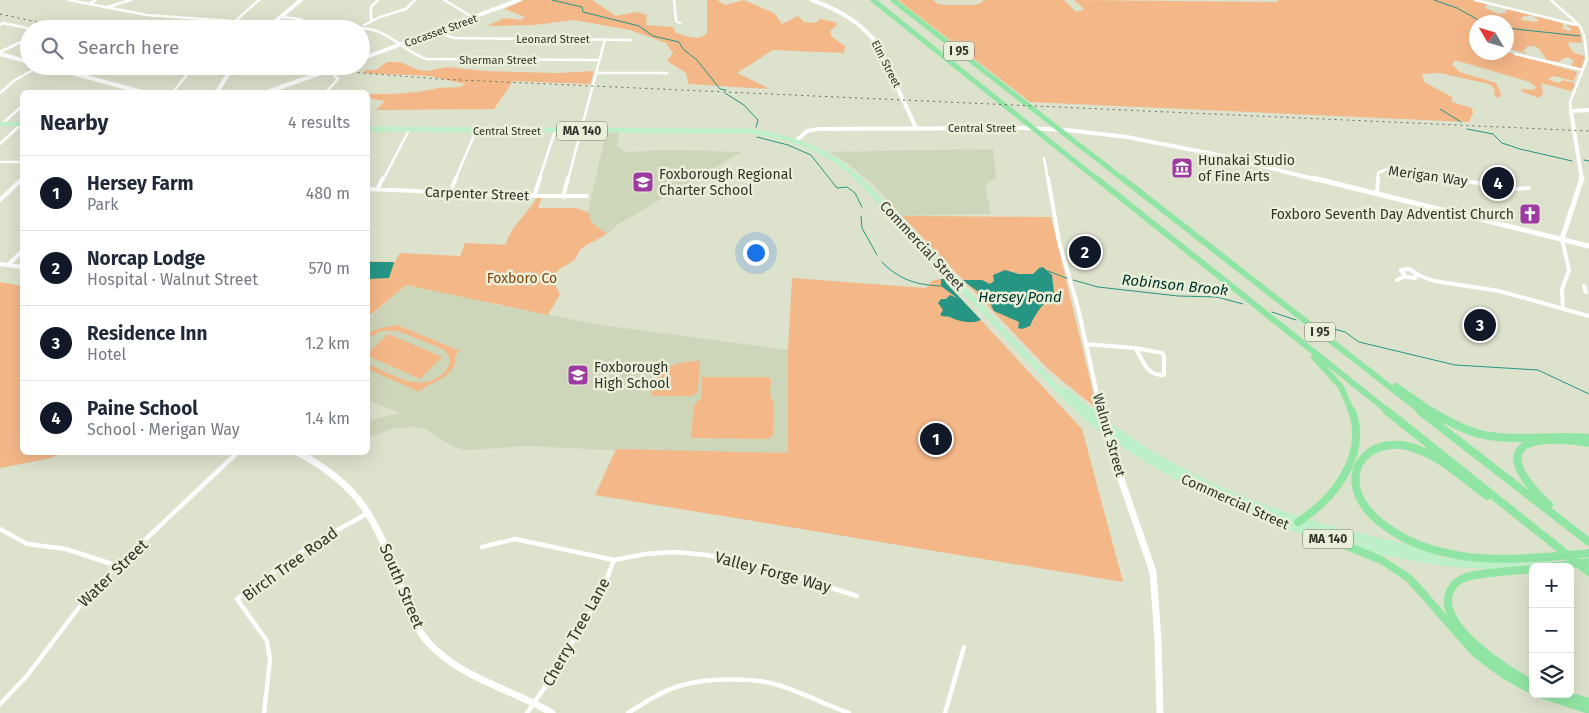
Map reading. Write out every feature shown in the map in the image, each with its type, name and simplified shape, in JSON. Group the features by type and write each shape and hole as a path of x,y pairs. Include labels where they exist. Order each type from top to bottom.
{"highway":[{"name":"I 95","path":"873,0 1589,572"},
{"name":"I 95","path":"893,0 1589,542"},
{"path":"1297,339 1342,388 1351,407 1355,428 1352,456 1340,484 1324,504 1298,522"},
{"path":"1348,354 1443,418 1468,430 1501,437 1549,434 1589,438"},
{"path":"1572,528 1526,481 1519,467 1518,454 1524,445 1539,441 1565,440 1589,443"},
{"path":"1460,556 1408,540 1386,526 1370,512 1360,500 1355,483 1358,464 1367,454 1379,447 1391,445 1420,450 1529,524"},
{"path":"1330,539 1374,556 1400,572 1417,586 1458,636 1481,659 1507,678 1529,689"},
{"name":"Commercial Street","path":"1460,556 1509,558 1589,553"},
{"name":"Commercial Street","path":"1574,564 1589,562"},
{"path":"1529,570 1462,579 1452,588 1449,601 1454,620 1475,645 1501,666 1529,682"},
{"path":"1552,698 1589,710"},
{"path":"1574,698 1589,702"}],"main road":[{"path":"277,20 301,0"},
{"name":"Cocasset Street","path":"370,56 519,0"},
{"name":"Elm Street","path":"812,0 844,12 872,36 916,128"},
{"path":"0,53 20,59"},
{"path":"79,75 135,90"},
{"path":"219,90 228,75"},
{"path":"273,90 317,75"},
{"path":"1562,239 1582,182 1571,110 1589,110"},
{"path":"1,124 20,124"},
{"name":"Central Street","path":"370,129 476,131 739,130 771,134 796,141 806,132 814,129 1024,128 1081,132 1127,137 1218,155 1589,246"},
{"name":"Commercial Street","path":"796,141 829,156 853,173 1068,400 1107,433 1160,467 1208,492 1270,519 1330,539 1382,552 1454,564 1529,566"},
{"name":"Commercial Street","path":"1036,366 1104,423 1161,459 1204,483 1250,504 1298,522 1343,535 1389,546 1460,556"},
{"name":"Walnut Street","path":"1104,423 1111,450 1153,572 1158,640 1160,713"},
{"name":"South Street","path":"303,455 319,463 344,481 369,512 414,621 427,640 442,656 465,671 535,702 552,713"}],"street":[{"path":"69,0 148,15 209,20"},
{"path":"89,4 96,0"},
{"path":"106,7 131,0"},
{"path":"236,20 259,0"},
{"path":"370,27 373,27 370,17 372,5 378,0"},
{"path":"371,22 406,9 415,0"},
{"path":"444,0 474,18"},
{"path":"674,0 676,21 680,23"},
{"path":"1475,0 1579,25"},
{"path":"1551,0 1579,25 1584,35 1587,56 1570,102 1571,110"},
{"path":"281,17 302,20"},
{"path":"367,20 370,17"},
{"path":"2,24 20,27"},
{"name":"Sherman Street","path":"373,27 419,58 600,60"},
{"name":"Leonard Street","path":"438,32 451,38 605,39 582,131"},
{"path":"605,39 631,40"},
{"path":"0,53 20,43"},
{"path":"1515,54 1583,70"},
{"path":"596,73 667,74"},
{"path":"0,93 25,75"},
{"path":"175,90 187,75"},
{"path":"328,90 338,79 334,75"},
{"path":"1,124 20,108"},
{"path":"0,144 20,126"},
{"path":"376,190 409,130"},
{"path":"450,192 476,131"},
{"path":"534,196 555,131"},
{"path":"563,196 582,131"},
{"name":"Walnut Street","path":"1044,158 1059,240 1104,423"},
{"path":"0,162 20,162"},
{"name":"Merigan Way","path":"1377,194 1378,173 1387,169 1515,189 1529,188"},
{"path":"0,200 20,181"},
{"name":"Carpenter Street","path":"370,189 534,196 587,196"},
{"path":"1562,239 1569,270 1562,289 1563,309"},
{"path":"8,265 20,253"},
{"path":"0,264 20,267"},
{"path":"1417,275 1413,278 1401,273 1403,269 1411,270 1417,275 1437,281 1500,291 1589,316"},
{"path":"1397,280 1405,276"},
{"path":"1584,286 1586,292"},
{"path":"1086,344 1135,348 1162,353 1164,356 1164,375 1156,376 1148,372 1143,366 1140,354 1135,348"},
{"name":"Water Street","path":"0,704 20,686 37,665 74,611 118,566 235,455"},
{"name":"Birch Tree Road","path":"264,713 270,660 267,641 238,599 311,545 369,512"},
{"path":"0,530 27,544 66,549 118,566"},
{"name":"Valley Forge Way","path":"482,547 515,538 614,560 629,556 652,554 700,553 729,557 857,596"},
{"name":"Cherry Tree Lane","path":"526,713 535,702 599,598 614,560"},
{"path":"945,713 964,647"},
{"path":"628,713 662,694 685,684 720,681 777,684 809,699 849,713"}],"shaded area":[{"name":"Foxborough Regional Charter School","path":"619,132 617,146 627,152 672,150 741,152 617,225 607,234 592,223 588,212 606,133"},
{"path":"993,149 996,177 985,186 991,214 902,216 874,185 847,163 829,152"},
{"name":"Foxborough High School","path":"405,285 601,325 788,350 788,453 652,452 528,446 465,450 454,447 424,428 408,427 392,429 370,436 370,420 399,413 370,401 370,317"}],"green space":[{"path":"524,0 592,0 616,16 636,12 647,15 646,25 673,27 675,32 696,38 707,33 707,0 717,0 725,5 744,0 774,13 782,24 798,16 804,22 816,23 820,19 835,22 837,25 830,31 832,37 845,46 844,53 773,50 737,73 770,89 688,84 686,73 667,61 673,53 666,43 630,30 574,20 534,25 487,26 504,18 521,20 525,17 505,9"},
{"path":"898,0 933,0 938,4 946,5 975,5 983,2 983,0 1064,0 1076,12 1084,9 1074,0 1279,2 1277,0 1471,0 1488,4 1485,7 1487,9 1499,14 1505,13 1507,9 1533,15 1521,17 1522,20 1538,22 1538,19 1534,17 1536,16 1562,23 1564,26 1562,28 1568,31 1572,30 1566,25 1579,26 1582,43 1569,42 1568,45 1574,53 1585,56 1581,69 1571,66 1574,61 1568,57 1559,62 1547,60 1539,49 1534,46 1521,50 1528,54 1514,50 1514,15 1469,15 1469,60 1514,60 1514,54 1577,72 1574,81 1554,76 1548,79 1558,83 1564,80 1574,83 1575,85 1571,91 1541,83 1543,94 1539,98 1520,91 1523,89 1534,90 1536,87 1530,82 1458,61 1454,61 1452,65 1460,72 1496,83 1501,94 1499,98 1495,96 1494,88 1489,84 1440,73 1422,74 1424,82 1452,97 1452,102 1472,108 1473,113 1469,122 1030,102"},
{"path":"387,62 400,62 418,70 427,71 447,67 485,71 558,73 594,71 590,84 513,81 494,109 376,110 385,101 370,98 370,94 412,93 459,87 466,84 429,76 370,73 370,70 376,70"},
{"name":"Foxboro Co","path":"537,197 542,197 538,208 575,208 588,212 592,223 607,234 580,250 574,260 557,272 553,281 560,294 548,315 406,285 370,315 370,261 395,262 400,253 460,256 465,243 506,245 511,232"},
{"path":"902,216 1051,217 1097,409 1049,370"},
{"path":"792,278 926,288 933,280 941,279 942,286 952,289 1082,429 1123,582 595,495 616,449 788,453 788,350"},
{"path":"0,282 20,286 20,455 58,455 0,468"},
{"path":"397,325 460,351 455,355 455,363 448,374 419,392 370,370 370,365 404,380 422,383 431,381 444,373 449,365 448,355 443,349 398,331 381,331 370,337 370,332"},
{"path":"388,334 442,357 420,379 370,357 370,351"},
{"path":"700,361 698,392 692,396 651,396 657,378 667,368 682,363"},
{"path":"702,377 765,377 771,379 770,393 774,406 773,435 768,439 691,438 694,405 701,398"}],"water":[{"path":"370,262 393,262 389,278 370,279"},
{"name":"Hersey Pond","path":"1043,267 1052,275 1054,293 1037,312 1030,326 1022,329 1018,328 1019,322 994,311 987,298 962,280 982,280 990,284 994,281 993,275 1005,270 1019,274 1033,274"},
{"name":"Hersey Pond","path":"941,279 946,279 946,283 981,320 966,322 940,315 943,310 938,303 941,299 946,299 950,295 957,298 941,286"}],"waterway":[{"name":"Robinson Brook","path":"552,0 582,7 583,12 639,26 653,36 679,42 683,49 697,60 720,89 726,90"},
{"path":"1434,0 1457,8 1470,15"},
{"path":"1514,29 1580,36"},
{"name":"Robinson Brook","path":"725,93 744,105 758,120 756,127"},
{"path":"1440,109 1461,122"},
{"path":"1467,129 1493,134 1502,143 1520,149 1572,161"},
{"name":"Robinson Brook","path":"757,137 788,145 811,155 837,188 847,187 855,193 862,207"},
{"path":"1584,160 1589,161"},
{"name":"Robinson Brook","path":"861,216 862,228 877,255"},
{"name":"Robinson Brook","path":"882,262 895,273 916,283 941,286"},
{"name":"Robinson Brook","path":"1048,271 1069,279"},
{"name":"Robinson Brook","path":"1073,280 1098,287 1178,296 1217,297 1243,304"},
{"name":"Robinson Brook","path":"1272,312 1296,320"},
{"name":"Robinson Brook","path":"1323,326 1345,332 1359,342 1455,365 1538,370 1589,394"}],"railway":[{"path":"0,14 28,20"},
{"path":"370,74 438,79 1589,131"}],"place":[{"name":"Hunakai Studio of Fine Arts","path":"1182,168"},
{"name":"Foxborough Regional Charter School","path":"643,182"},
{"name":"Paine School","path":"1498,183"},
{"name":"Foxboro Seventh Day Adventist Church","path":"1530,214"},
{"name":"Norcap Lodge","path":"1085,252"},
{"name":"Residence Inn","path":"1480,325"},
{"name":"Foxborough High School","path":"578,375"},
{"name":"Hersey Farm","path":"936,439"}]}
